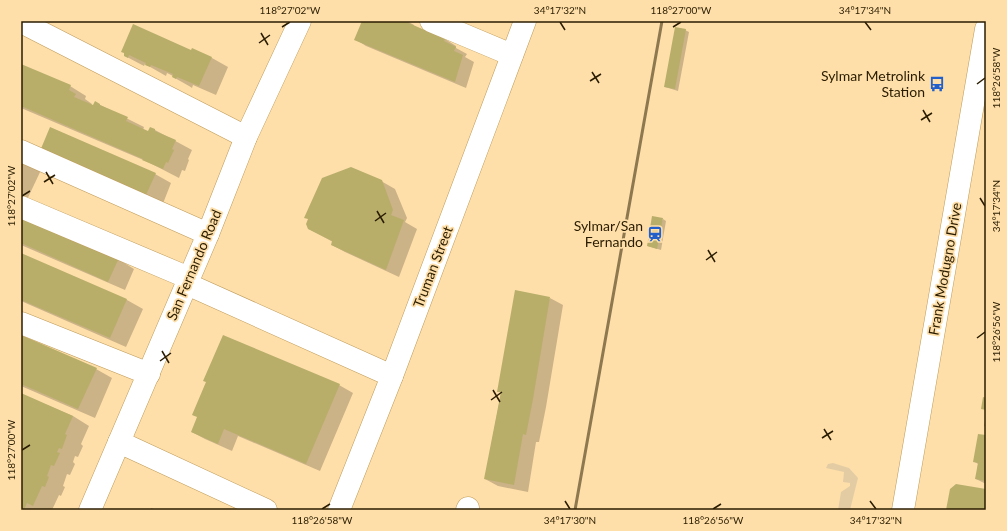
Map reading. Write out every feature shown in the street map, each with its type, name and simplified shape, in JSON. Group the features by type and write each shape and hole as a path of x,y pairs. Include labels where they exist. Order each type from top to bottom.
{"main road":[{"name":"San Fernando Road","path":"90,510 208,234 246,137 300,21"},
{"path":"21,22 246,137"},
{"path":"437,22 512,55"},
{"name":"Truman Street","path":"344,508 524,22"},
{"name":"Frank Modugno Drive","path":"902,510 986,29"},
{"path":"21,151 208,234"},
{"path":"21,207 188,281 392,376"},
{"path":"21,323 149,374"},
{"path":"119,442 266,510"}],"shaded area":[{"path":"833,463 849,468 858,478 850,510 838,510 841,492 850,486 850,483 843,482 844,472 826,468 828,464"}],"building":[{"path":"362,21 404,21 445,39 444,41 456,47 454,51 463,55 455,82 354,40"},
{"path":"133,24 191,50 192,48 212,57 199,86 177,77 176,79 172,77 173,74 151,65 150,67 145,65 146,63 129,55 128,58 124,56 124,53 121,52"},
{"path":"675,27 686,29 675,89 664,87"},
{"path":"21,64 71,85 69,90 76,94 74,97 93,105 95,101 100,105 128,117 126,121 148,131 150,127 155,129 155,131 176,140 172,149 174,150 168,163 166,162 163,169 21,106"},
{"path":"50,127 156,173 145,197 40,151"},
{"path":"351,167 382,180 393,210 391,215 404,220 386,270 331,245 332,241 308,229 306,224 308,219 304,218 322,178"},
{"path":"21,216 119,258 108,282 21,243"},
{"path":"652,216 663,218 657,249 647,246"},
{"path":"21,253 127,299 110,338 21,300"},
{"path":"515,290 550,297 533,399 526,435 523,434 514,485 484,479 501,392 497,392"},
{"path":"21,335 97,368 78,409 21,384"},
{"path":"223,335 340,384 306,464 224,429 218,444 191,432 197,417 192,415 206,382 203,381"},
{"path":"21,393 73,416 65,434 67,435 62,449 59,448 57,452 60,453 54,466 51,465 47,476 49,477 45,487 42,486 33,506 27,503 24,510 21,510"},
{"path":"983,397 986,398 986,410 981,409"},
{"path":"978,434 986,435 986,481 975,479 978,463 973,462"},
{"path":"956,484 986,489 986,510 946,510 950,489"}],"railway":[{"path":"575,510 662,21"}],"place":[{"name":"Sylmar Metrolink Station","path":"937,84"},
{"name":"Sylmar/San Fernando","path":"655,234"}]}
